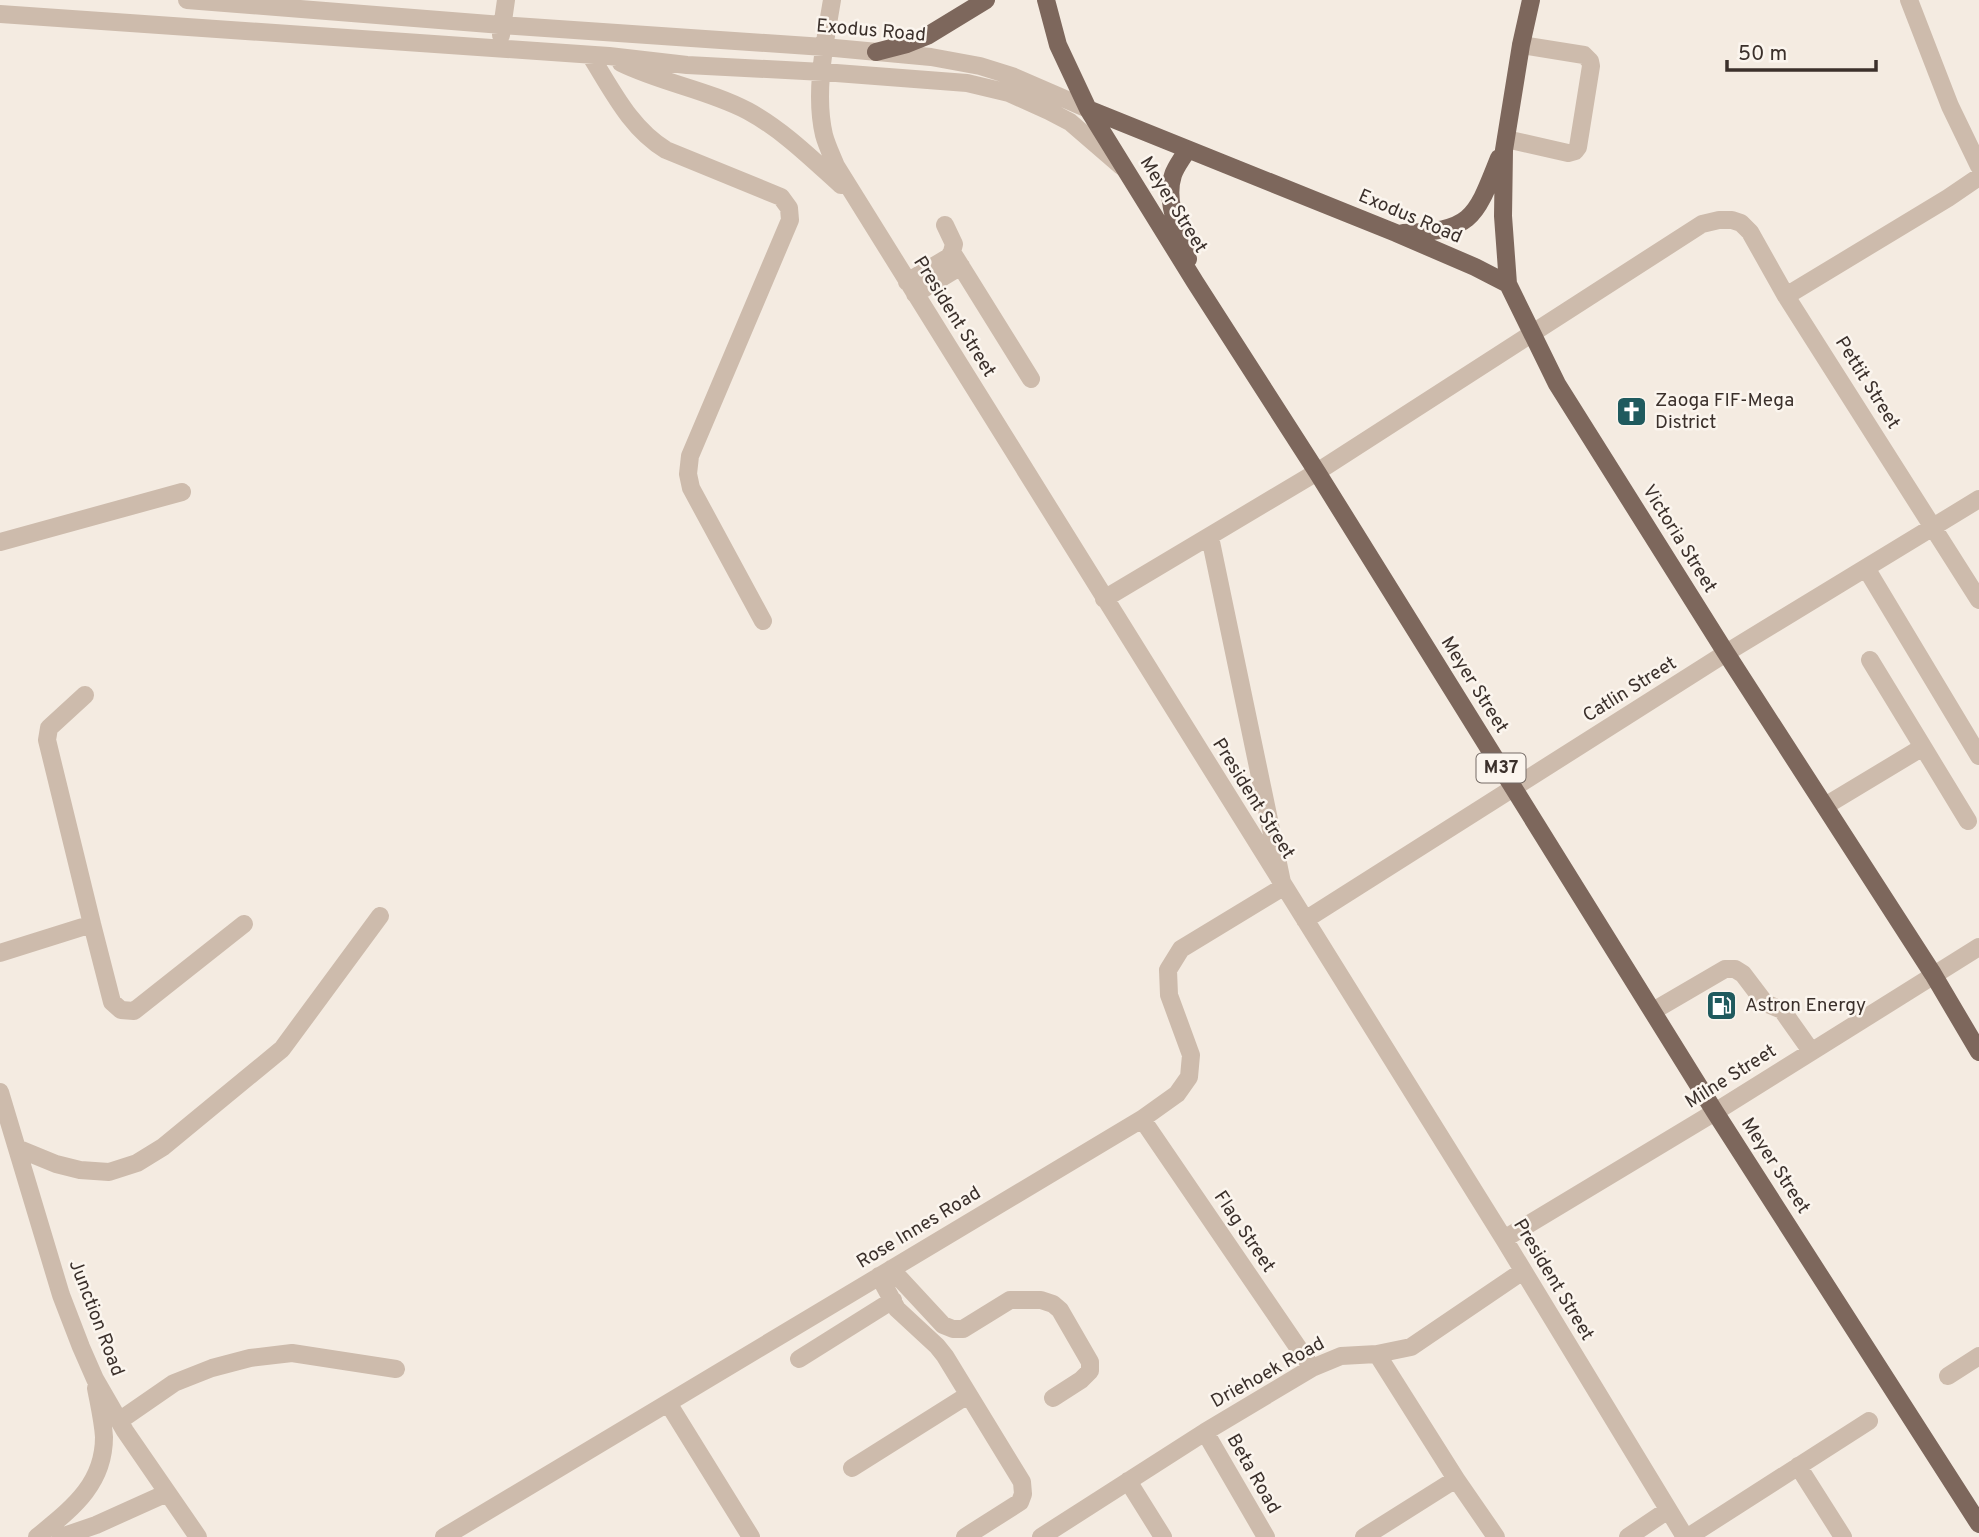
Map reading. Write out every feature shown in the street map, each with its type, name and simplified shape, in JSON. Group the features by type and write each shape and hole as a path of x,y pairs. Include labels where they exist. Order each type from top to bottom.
{"main road":[{"path":"876,52 927,36 986,0"},
{"name":"Meyer Street","path":"1046,0 1058,45 1088,108 1127,172 1715,1112 1979,1524"},
{"name":"Victoria Street","path":"1531,0 1505,145 1503,216 1508,284 1557,384 1933,974 1979,1052"},
{"name":"Exodus Road","path":"1088,108 1396,233 1508,284"},
{"path":"1396,233 1433,232 1462,223 1477,206 1489,185 1505,145"},
{"path":"1187,150 1173,176 1171,198 1195,282"}],"street":[{"name":"Exodus Road","path":"187,0 824,47 955,60 1012,76 1088,108"},
{"path":"296,9 361,0"},
{"path":"500,49 506,0"},
{"name":"President Street","path":"832,0 824,47 820,108 824,136 835,166 1687,1537"},
{"path":"1909,0 1950,106 1979,166"},
{"path":"0,14 967,83 1032,102 1069,122 1127,172"},
{"path":"1505,145 1568,153 1575,151 1578,147 1591,66 1584,55 1521,45"},
{"path":"590,55 627,114 654,142 666,150 781,197 789,208 790,219 690,456 688,474 691,488 763,621"},
{"path":"609,56 656,78 748,111 783,134 854,197"},
{"path":"1786,296 1979,177"},
{"name":"Pettit Street","path":"1531,334 1702,224 1719,220 1741,222 1750,232 1786,296 1979,600"},
{"path":"945,226 954,244 957,259 1031,379"},
{"path":"911,288 949,257 957,259"},
{"path":"1104,599 1317,472 1531,334"},
{"path":"0,542 182,492"},
{"name":"Catlin Street","path":"1305,920 1726,653 1979,499"},
{"path":"1210,537 1283,887"},
{"path":"1867,568 1979,756"},
{"path":"1870,660 1968,821"},
{"path":"86,695 49,728 47,740 112,1002 121,1010 134,1011 244,924"},
{"path":"1825,806 1923,747"},
{"name":"Rose Innes Road","path":"443,1537 1142,1119 1177,1094 1189,1077 1191,1055 1169,995 1168,970 1181,949 1283,887"},
{"path":"17,1148 56,1164 80,1170 109,1172 137,1163 163,1147 282,1049 380,915"},
{"path":"0,953 92,924"},
{"name":"Milne Street","path":"1504,1240 1979,947"},
{"path":"1653,1011 1725,969 1735,969 1743,974 1765,1003 1783,1010 1811,1051"},
{"name":"Junction Road","path":"0,1093 61,1295 95,1379 119,1421 198,1537"},
{"name":"Flag Street","path":"1142,1119 1312,1368"},
{"name":"Driehoek Road","path":"1041,1537 1205,1432 1312,1368 1341,1356 1377,1354 1411,1347 1523,1271"},
{"path":"885,1272 897,1309 937,1346 1022,1482 1023,1494 1020,1502 965,1537"},
{"path":"885,1272 943,1325 953,1329 963,1329 1010,1300 1041,1300 1053,1304 1060,1310 1090,1362 1090,1371 1082,1380 1053,1398"},
{"path":"799,1359 893,1300"},
{"path":"119,1421 174,1383 212,1368 250,1358 292,1353 396,1369"},
{"path":"1377,1354 1496,1537"},
{"path":"1948,1376 1979,1356"},
{"path":"37,1537 88,1491 101,1462 104,1436 95,1379"},
{"path":"852,1468 968,1395"},
{"path":"668,1403 751,1537"},
{"path":"1687,1537 1869,1421"},
{"name":"Beta Road","path":"1205,1432 1266,1537"},
{"path":"1798,1466 1843,1537"},
{"path":"1364,1537 1456,1479"},
{"path":"1128,1481 1163,1537"},
{"path":"61,1537 96,1525 167,1493"},
{"path":"1628,1537 1668,1510"}],"place":[{"name":"Zaoga FIF-Mega District","path":"1632,412"},
{"name":"Astron Energy","path":"1722,1006"}]}
